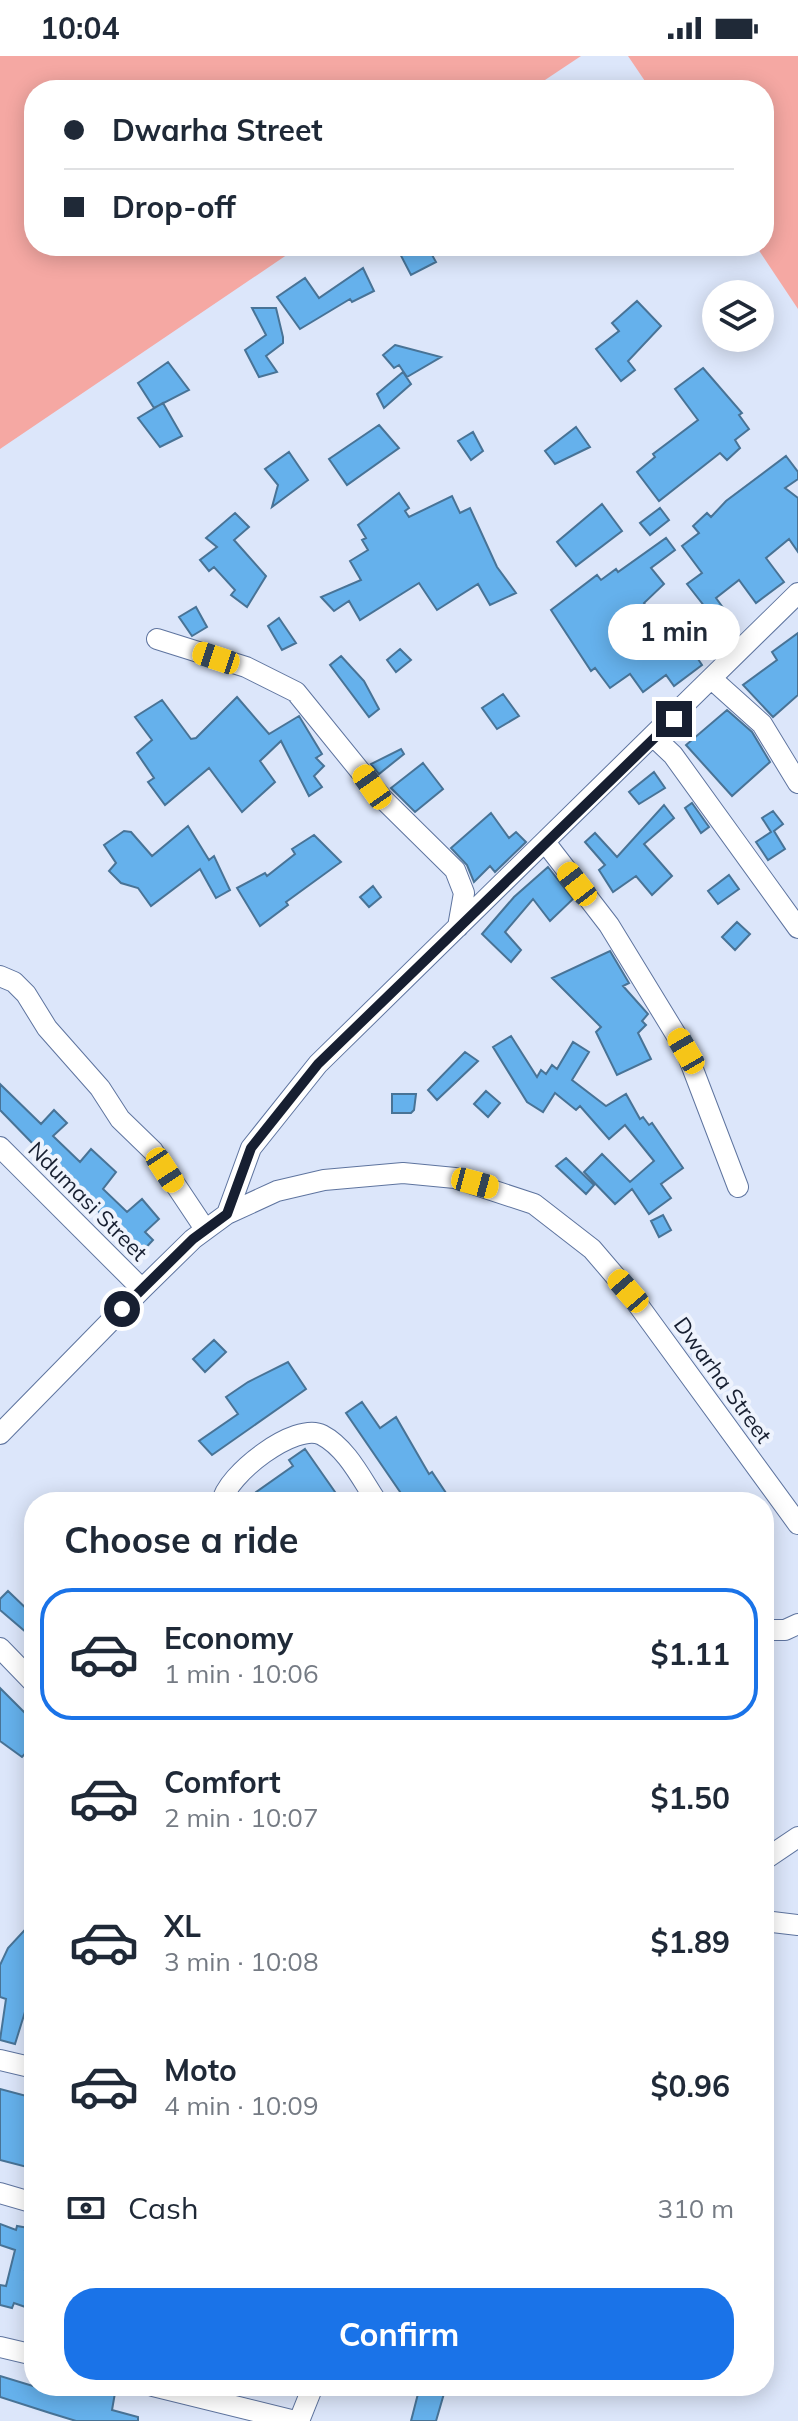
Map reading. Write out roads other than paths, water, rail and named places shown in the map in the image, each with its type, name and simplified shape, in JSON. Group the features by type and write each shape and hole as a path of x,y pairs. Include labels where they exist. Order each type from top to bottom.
{"street":[{"path":"227,1214 251,1148 318,1064 713,680 798,593"},
{"path":"157,639 246,667 296,692 382,798 455,870 464,893 458,927"},
{"path":"713,680 762,724 798,783"},
{"path":"654,737 712,808 798,928"},
{"path":"545,842 609,925 686,1051 738,1187"},
{"path":"0,976 14,982 26,994 47,1028 100,1088 120,1119 153,1151 205,1229"},
{"name":"Ndumasi Street","path":"0,1147 142,1289"},
{"name":"Dwarha Street","path":"0,1434 142,1289 205,1229 227,1214 277,1191 324,1180 403,1173 455,1178 534,1204 592,1249 628,1291 798,1524"},
{"path":"225,1492 240,1471 296,1434 308,1432 322,1435 340,1448 370,1492"},
{"path":"774,1630 785,1630 798,1624"},
{"path":"0,1648 24,1673"},
{"path":"774,1853 798,1837"},
{"path":"774,1922 798,1925"},
{"path":"0,2060 24,2066"},
{"path":"0,2193 24,2200"},
{"path":"0,2347 24,2353"},
{"path":"194,2396 297,2421 308,2396"}]}
